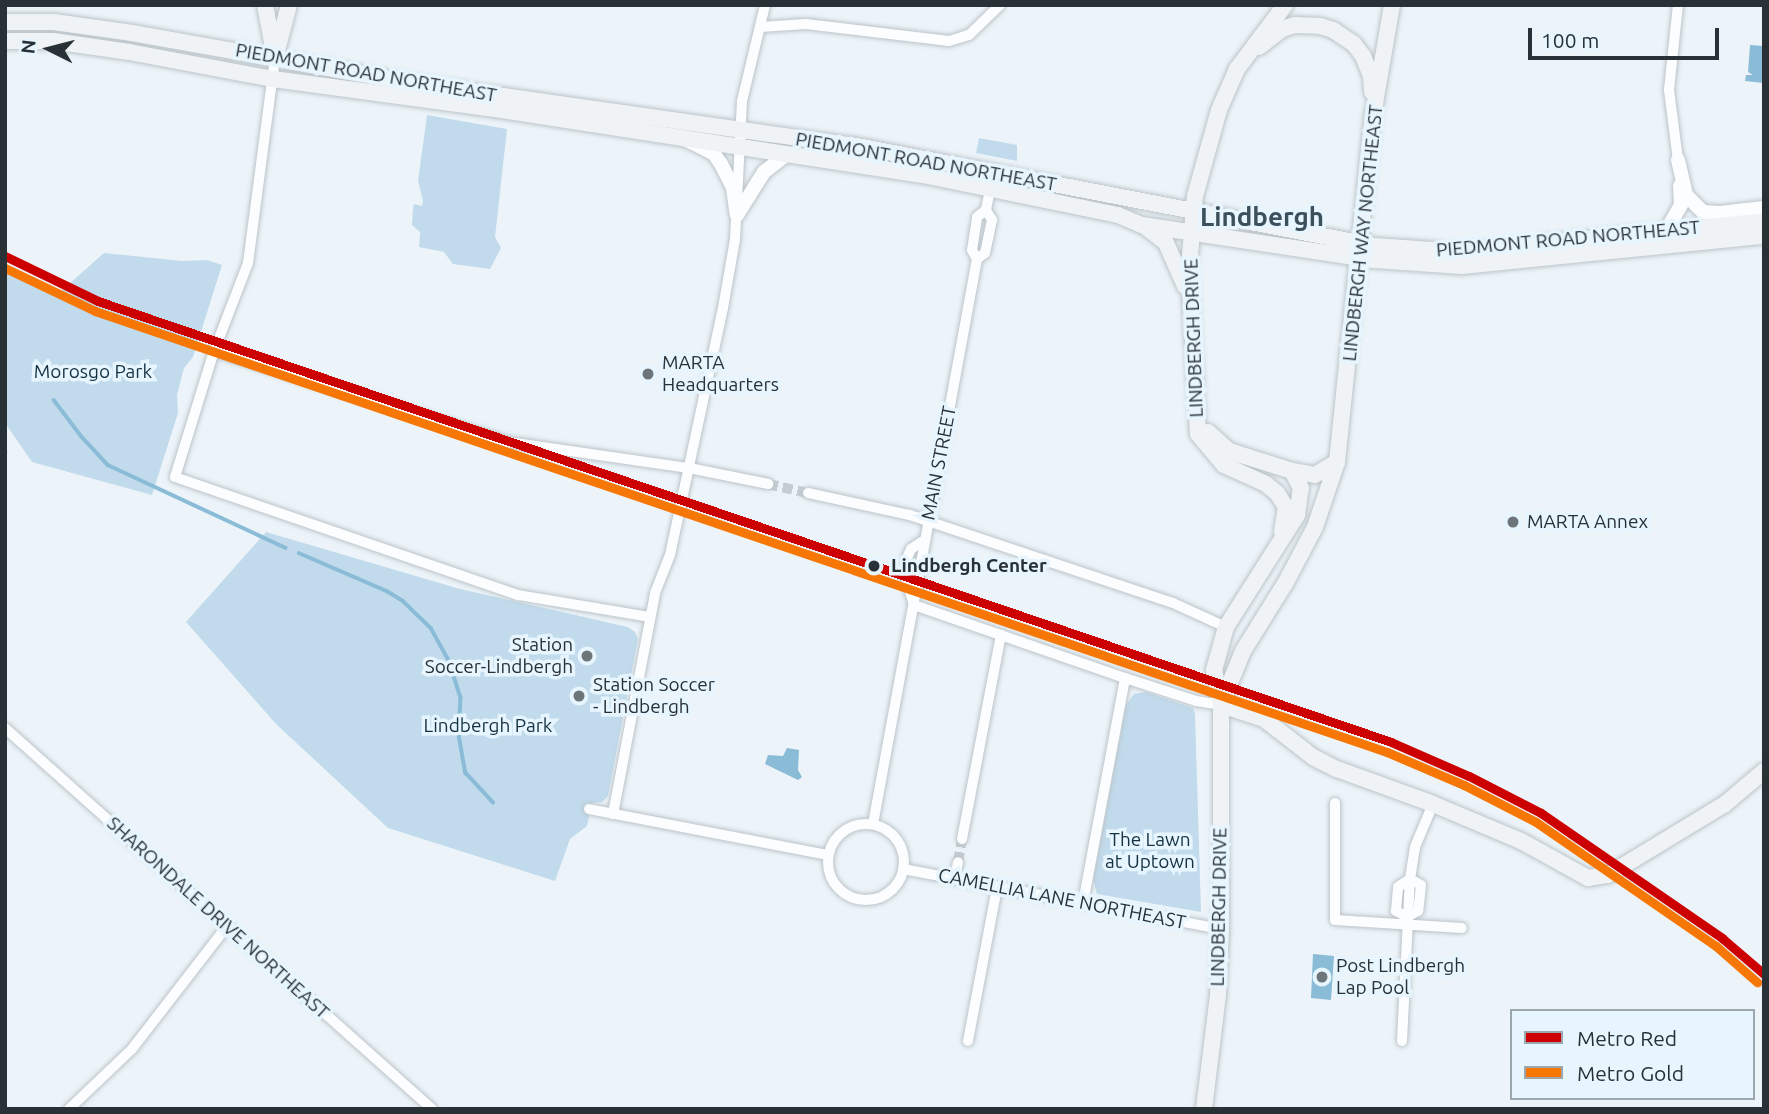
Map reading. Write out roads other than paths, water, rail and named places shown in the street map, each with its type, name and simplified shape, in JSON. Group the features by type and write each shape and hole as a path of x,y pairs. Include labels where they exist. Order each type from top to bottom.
{"main road":[{"path":"265,5 275,58"},
{"path":"275,58 289,5"},
{"name":"LINDBERGH DRIVE","path":"1269,562 1283,531 1286,507 1282,499 1266,484 1224,465 1205,446 1198,434 1190,300 1194,211 1211,134 1237,69 1285,5"},
{"name":"LINDBERGH WAY NORTHEAST","path":"1338,462 1373,115 1392,5"},
{"name":"PIEDMONT ROAD NORTHEAST","path":"5,22 54,22 387,79 897,153 1016,179 1194,211 1358,251 1461,252 1764,221"},
{"path":"1237,69 1282,29 1307,24 1333,30 1354,44 1363,56 1371,76 1373,115"},
{"name":"PIEDMONT ROAD NORTHEAST","path":"5,41 53,41 205,64 273,79 495,109 740,149 923,175 1118,215 1142,225 1192,233 1358,251 1462,266 1764,236"},
{"path":"1142,225 1166,243 1178,264 1190,300"},
{"path":"1195,417 1229,452 1315,475 1338,462"},
{"name":"LINDBERGH DRIVE","path":"1222,695 1242,653 1286,582 1315,527 1338,462"},
{"name":"LINDBERGH DRIVE","path":"1204,1109 1218,995 1221,929 1222,695 1214,670 1226,626 1291,527 1300,505 1301,488 1292,471"},
{"path":"1222,695 1264,719 1313,757 1337,769 1433,804 1521,841 1580,875 1598,878 1608,875 1725,804 1764,771"}],"street":[{"path":"613,814 655,593 670,555 725,296 737,215 742,101 765,5"},
{"path":"760,27 806,24 949,41 969,35 999,5"},
{"path":"1667,231 1681,205 1669,90 1678,5"},
{"path":"275,58 248,263 215,351 175,477 518,594 650,617"},
{"path":"686,140 714,154 721,164 733,188 737,215"},
{"path":"737,215 764,172 786,155"},
{"path":"1678,160 1686,195 1703,212 1720,214 1764,208"},
{"name":"MAIN STREET","path":"873,824 914,605 904,572 905,562 914,545 923,541 928,521 977,259 972,250 977,217 986,210 990,189"},
{"path":"215,351 508,442 689,468 768,484"},
{"path":"808,493 928,521 1173,603 1226,626"},
{"path":"923,541 926,549 914,605 1196,701 1222,695"},
{"path":"962,839 1001,635"},
{"path":"1083,903 1125,678"},
{"name":"SHARONDALE DRIVE NORTHEAST","path":"5,728 432,1109"},
{"path":"1335,803 1335,920 1407,921 1461,928"},
{"path":"1407,921 1396,911 1398,887 1410,879 1415,847 1433,804"},
{"path":"589,809 829,855"},
{"path":"861,824 873,824 884,828 900,845 903,869 892,889 870,900 859,899 838,888 831,878 829,855 840,834 861,824"},
{"path":"955,879 958,862"},
{"name":"CAMELLIA LANE NORTHEAST","path":"903,869 1221,929"},
{"path":"1402,1041 1407,921 1419,911 1421,886 1410,879"},
{"path":"968,1041 997,887"},
{"path":"69,1109 132,1049 227,926"}],"water":[{"path":"1750,45 1764,46 1764,83 1745,81 1746,75 1753,75 1748,72"},
{"path":"787,748 799,750 798,770 802,777 798,780 765,764 768,755 783,756"},
{"name":"Post Lindbergh Lap Pool","path":"1313,954 1334,956 1331,1000 1311,998"}],"waterway":[{"path":"54,400 82,437 108,465 286,548"},
{"path":"299,553 387,591 403,601 431,628 449,661 461,697 459,735 466,773 493,802"}],"tunnel":[{"path":"768,484 808,493"},
{"path":"958,862 962,839"}],"metro line":[{"name":"Red","path":"5,256 98,301 1391,742 1469,776 1541,813 1722,938 1764,974"},
{"name":"Gold","path":"5,268 95,311 1387,752 1464,785 1536,822 1716,946 1757,982"}],"place":[{"name":"MARTA Headquarters","path":"648,374"},
{"name":"MARTA Annex","path":"1513,522"},
{"name":"Lindbergh Center","path":"874,566"},
{"name":"Station Soccer-Lindbergh","path":"587,656"},
{"name":"Station Soccer - Lindbergh","path":"579,696"},
{"name":"Post Lindbergh Lap Pool","path":"1322,977"}],"district":[{"name":"Lindbergh","path":"1262,217"}],"park label":[{"name":"Morosgo Park","path":"93,372"},
{"name":"Lindbergh Park","path":"488,726"},
{"name":"The Lawn at Uptown","path":"1150,851"}]}
